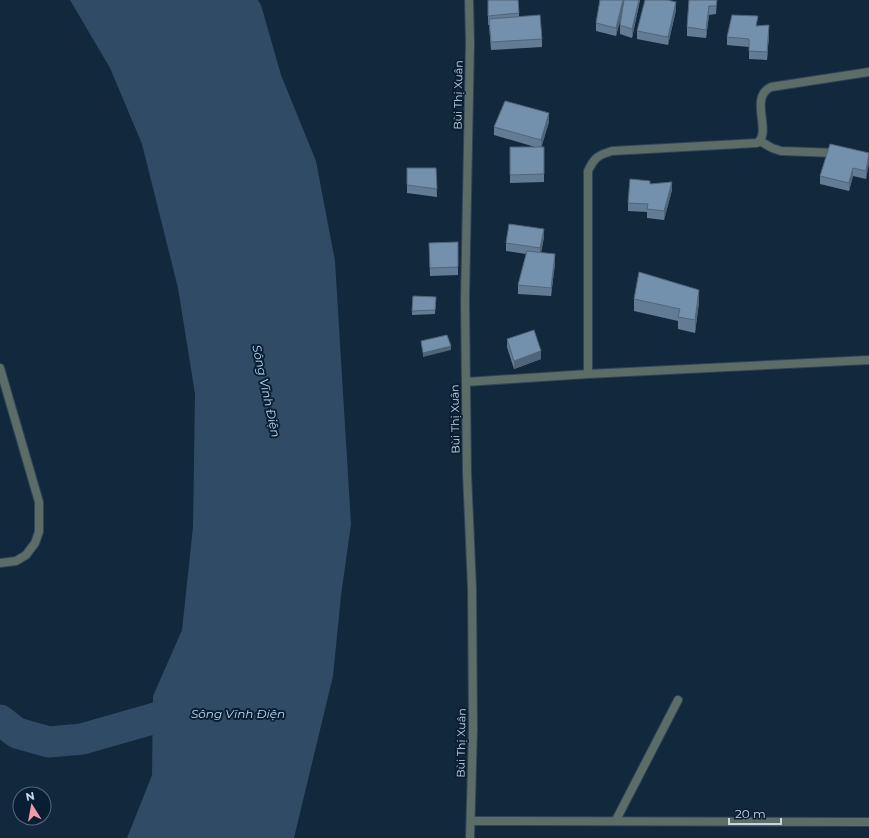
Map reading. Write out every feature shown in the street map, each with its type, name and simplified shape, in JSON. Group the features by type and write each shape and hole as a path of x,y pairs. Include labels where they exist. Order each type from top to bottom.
{"street":[{"name":"Bùi Thị Xuân","path":"469,0 470,42 465,300 467,473 472,588 473,729 470,838"},
{"path":"760,141 762,133 760,102 766,89 770,87 869,72"},
{"path":"588,374 588,171 596,158 602,154 612,151 751,143 760,141 781,151 843,153"},
{"path":"466,382 588,374 869,360"},
{"path":"0,368 1,377 38,502 39,532 35,543 26,555 16,561 0,563"},
{"path":"616,820 678,700"},
{"path":"471,821 616,820 869,822"}],"water":[{"name":"Sông Vĩnh Điện","path":"70,0 258,0 261,5 281,75 316,161 335,261 351,524 341,596 333,676 294,838 127,838 152,775 153,696 182,630 193,527 195,394 178,288 142,144 110,68"}],"building":[{"path":"488,0 518,0 519,13 488,16"},
{"path":"600,0 623,0 616,28 596,23"},
{"path":"624,0 639,0 632,29 620,25"},
{"path":"645,0 667,0 676,2 668,37 637,31"},
{"path":"689,0 717,0 716,6 709,6 706,30 687,27"},
{"path":"540,15 542,39 491,42 489,19"},
{"path":"732,15 758,16 756,26 769,25 767,52 749,51 749,39 727,37"},
{"path":"505,101 549,113 541,140 494,127"},
{"path":"830,144 869,153 866,171 853,168 849,183 820,176"},
{"path":"510,147 544,147 544,174 510,175"},
{"path":"407,168 436,168 437,189 407,185"},
{"path":"630,179 650,181 650,184 672,182 664,211 647,209 648,204 628,203"},
{"path":"509,224 544,229 540,248 506,243"},
{"path":"458,242 458,267 430,268 429,243"},
{"path":"527,251 555,254 551,288 518,285"},
{"path":"639,272 699,290 695,320 678,317 680,309 634,299"},
{"path":"413,296 436,297 435,310 412,311"},
{"path":"534,330 541,351 514,361 507,339"},
{"path":"447,335 451,346 423,353 421,341"}],"waterway":[{"path":"0,720 17,733 49,742 82,739 194,707"}]}
